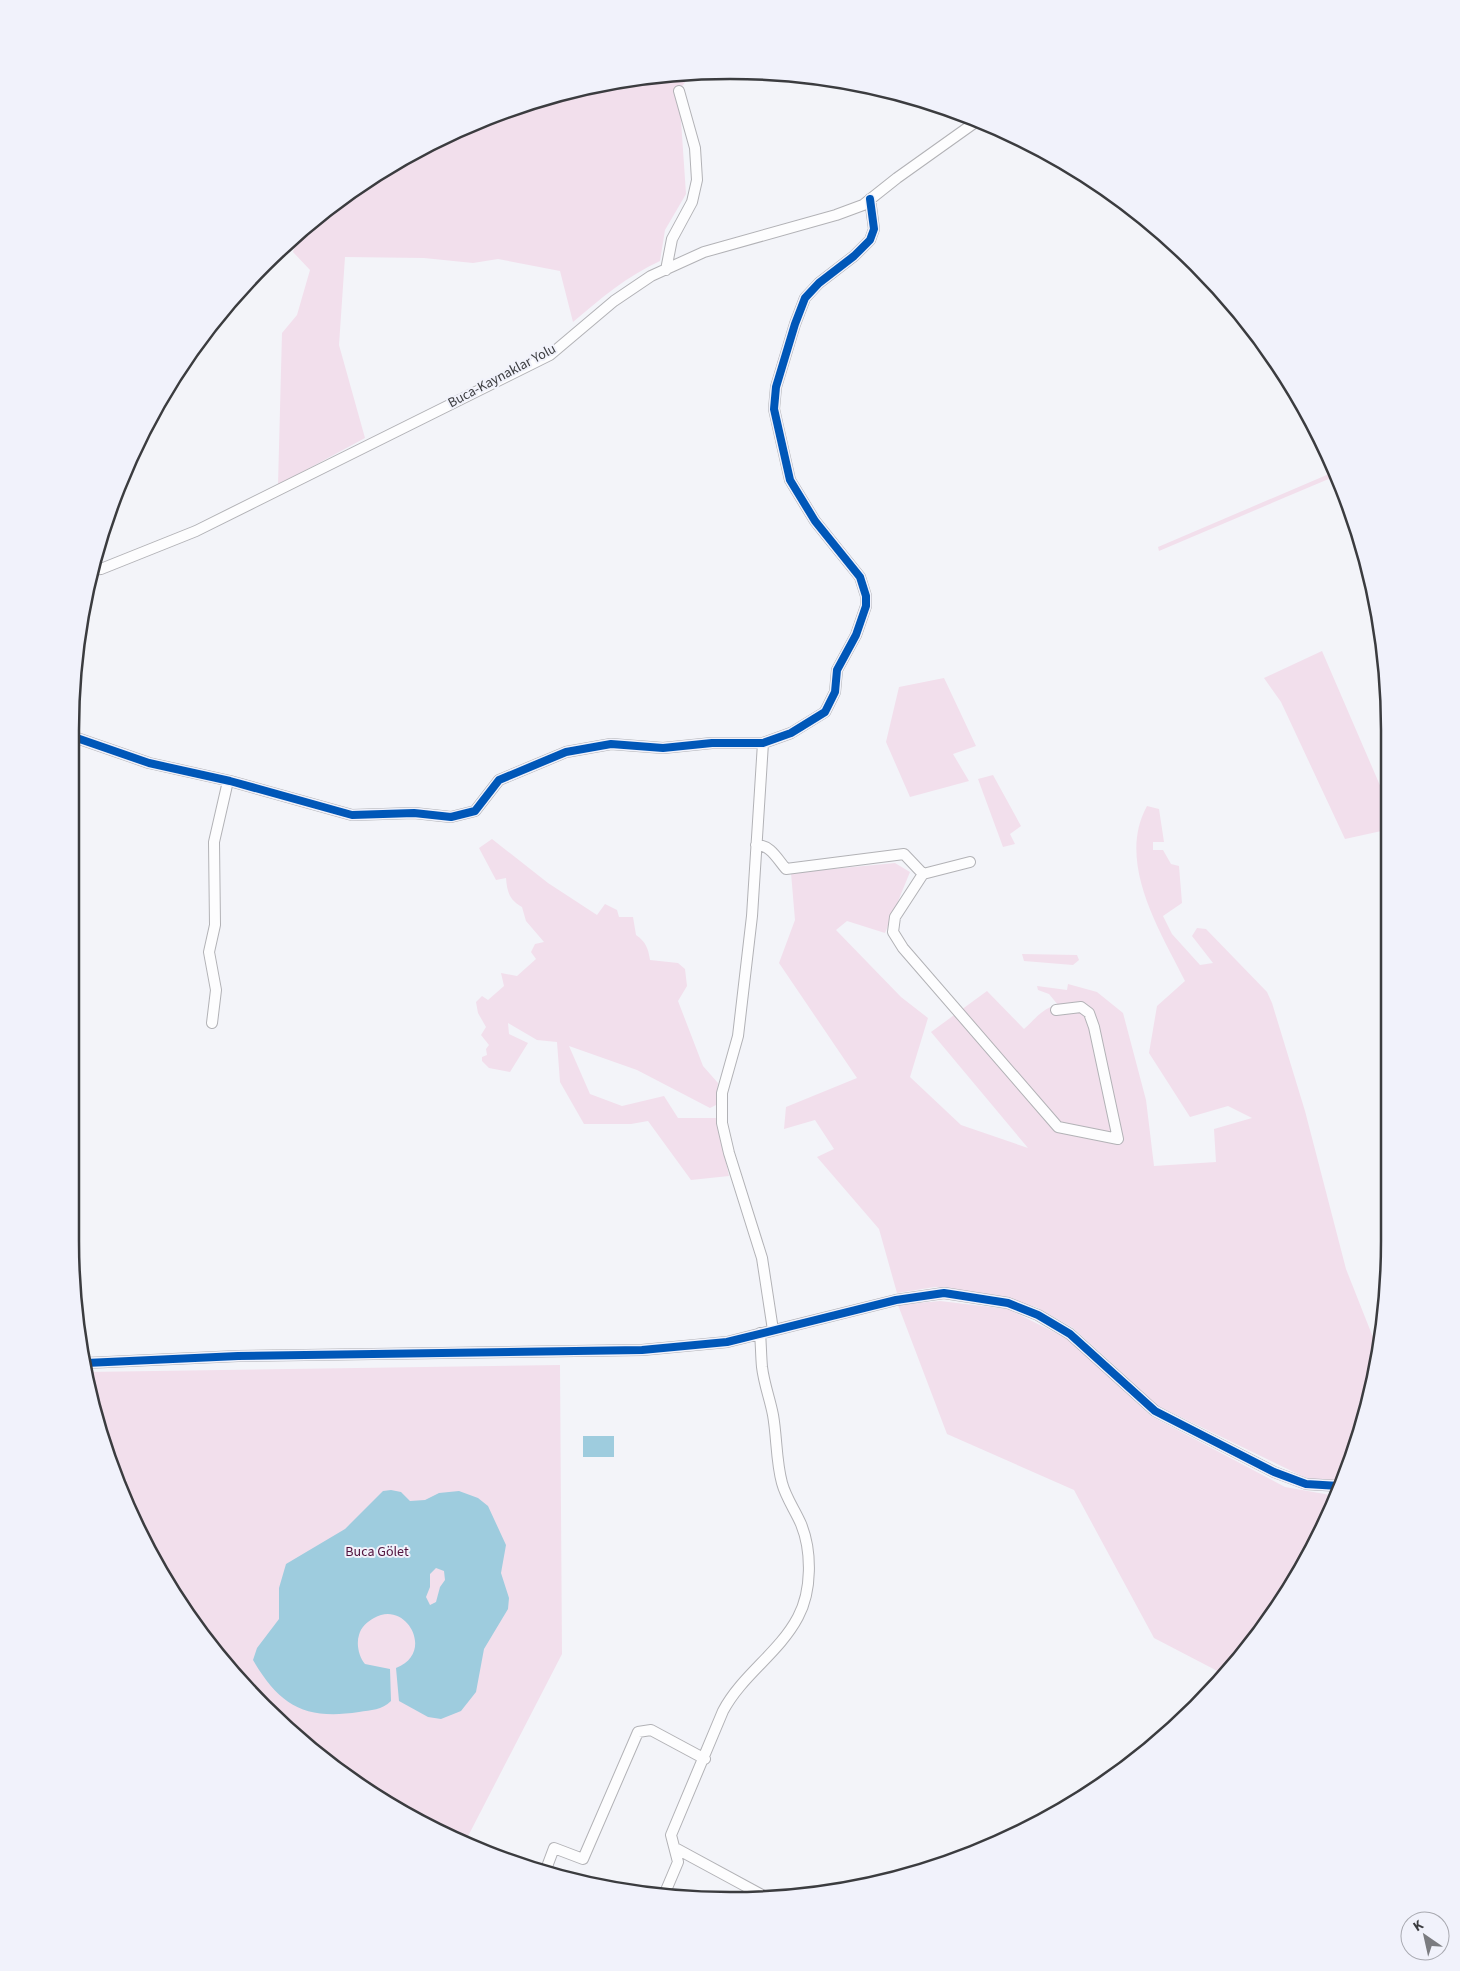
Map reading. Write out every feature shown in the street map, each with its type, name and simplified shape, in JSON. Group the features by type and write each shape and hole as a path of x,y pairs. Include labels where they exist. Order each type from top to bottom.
{"street":[{"path":"666,270 672,239 692,202 697,180 695,148 679,91"},
{"name":"Buca-Kaynaklar Yolu","path":"99,569 196,531 550,355 614,301 651,276 704,252 836,216 863,205 971,125"},
{"path":"79,739 149,763 228,781 352,815 414,812 452,817 475,811 499,780 566,752 611,744 663,748 712,743 763,743 790,733 825,712 835,692 837,670 856,635 866,606 866,596 860,577 807,510 790,480 774,409 776,387 805,298 819,282 854,256 870,240 874,229 870,199"},
{"path":"763,743 752,916 738,1036 722,1093 722,1123 728,1153 762,1258 773,1330"},
{"path":"212,1023 216,1000 215,981 209,952 215,925 214,842 228,781"},
{"path":"756,845 763,844 786,869 904,854 923,874"},
{"path":"970,862 923,874 895,917 894,932 903,948 1058,1127 1118,1139 1094,1027 1089,1013 1081,1007 1056,1010"},
{"path":"90,1363 238,1356 642,1350 726,1342 896,1300 944,1293 1008,1303 1038,1315 1070,1334 1155,1411 1274,1472 1306,1484 1334,1486"},
{"path":"667,1889 678,1862 677,1849 671,1835 733,1694 784,1639 798,1616 805,1599 808,1577 807,1554 802,1526 781,1482 773,1416 762,1368 760,1333"},
{"path":"548,1866 554,1848 583,1859 638,1732 651,1730 705,1759"},
{"path":"677,1849 755,1891"}],"green space":[{"path":"686,80 679,91 686,194 665,230 660,261 625,281 573,322 560,271 498,259 473,263 424,258 345,257 339,345 365,438 278,485 282,333 297,315 310,270 293,252 296,245 301,240 368,189 404,166 481,128 521,113 603,91"},
{"path":"1329,474 1331,478 1159,551 1158,547"},
{"path":"1322,651 1381,788 1381,831 1345,839 1281,702 1264,678"},
{"path":"944,678 976,746 953,754 969,781 910,797 886,742 899,687"},
{"path":"993,775 1021,826 1010,834 1015,844 1003,847 978,779"},
{"path":"1147,806 1159,809 1164,842 1153,842 1153,850 1163,850 1171,864 1179,866 1182,903 1163,916 1172,934 1200,965 1213,963 1192,936 1197,928 1206,929 1267,992 1305,1111 1346,1269 1374,1339 1359,1410 1335,1481 1308,1479 1158,1406 1073,1328 1036,1307 976,1292 935,1287 897,1293 879,1229 817,1157 834,1149 815,1120 784,1129 786,1107 857,1078 779,963 795,920 791,873 895,863 910,872 885,933 847,921 836,930 901,997 928,1018 910,1077 961,1125 1028,1148 931,1032 987,991 1024,1029 1044,1011 1058,1005 1049,994 1038,990 1037,986 1067,990 1068,984 1097,992 1123,1013 1146,1100 1154,1166 1216,1162 1214,1129 1252,1118 1228,1106 1190,1117 1149,1053 1157,1006 1185,981 1164,940 1145,896 1136,850 1139,828"},
{"path":"492,839 548,883 597,915 605,904 617,910 619,917 633,917 636,935 646,946 650,960 678,963 685,969 687,986 678,1001 703,1066 718,1083 716,1105 710,1108 637,1070 569,1046 590,1094 622,1106 664,1096 678,1118 716,1118 729,1176 691,1180 648,1121 631,1124 584,1124 560,1082 557,1042 537,1040 508,1023 509,1034 528,1043 510,1072 489,1068 482,1061 482,1057 487,1055 486,1049 489,1045 481,1035 486,1027 478,1013 476,1002 482,996 488,1000 504,986 501,973 517,976 536,959 531,952 535,944 544,942 526,921 522,907 511,898 506,878 496,880 479,848"},
{"path":"1022,954 1077,955 1079,960 1073,965 1024,961"},
{"path":"940,1301 1008,1309 1068,1339 1151,1416 1285,1487 1330,1495 1294,1567 1247,1637 1219,1672 1154,1638 1074,1490 947,1434 898,1305"},
{"name":"Buca Gölet","path":"560,1365 562,1654 468,1837 404,1805 334,1758 269,1702 213,1637 166,1567 128,1490 113,1450 92,1372"}],"water":[{"path":"583,1436 614,1436 614,1457 583,1457"},
{"path":"383,1491 401,1492 410,1501 425,1500 439,1493 459,1491 478,1498 488,1506 506,1545 501,1573 509,1598 508,1609 484,1649 476,1692 461,1711 441,1719 428,1717 399,1701 396,1668 408,1661 414,1651 415,1641 412,1630 406,1622 397,1616 386,1614 374,1618 363,1627 358,1639 361,1658 365,1664 390,1669 391,1701 380,1708 340,1714 323,1714 309,1711 284,1699 273,1689 253,1660 257,1648 279,1619 279,1588 286,1564 345,1529","holes":["436,1568 444,1571 445,1580 440,1587 436,1602 430,1605 426,1597 430,1587 430,1574"]}],"cycle path":[{"path":"79,739 149,763 230,781 352,815 414,813 451,817 475,811 499,780 566,752 611,744 663,748 712,743 763,743 791,733 825,712 835,692 837,670 856,635 866,606 866,596 860,577 815,521 790,480 774,409 776,387 805,298 819,283 854,256 870,240 874,229 870,199"},
{"path":"90,1363 238,1356 642,1350 727,1342 896,1300 944,1293 1008,1303 1038,1315 1070,1334 1155,1411 1274,1472 1306,1484 1334,1486"}]}
